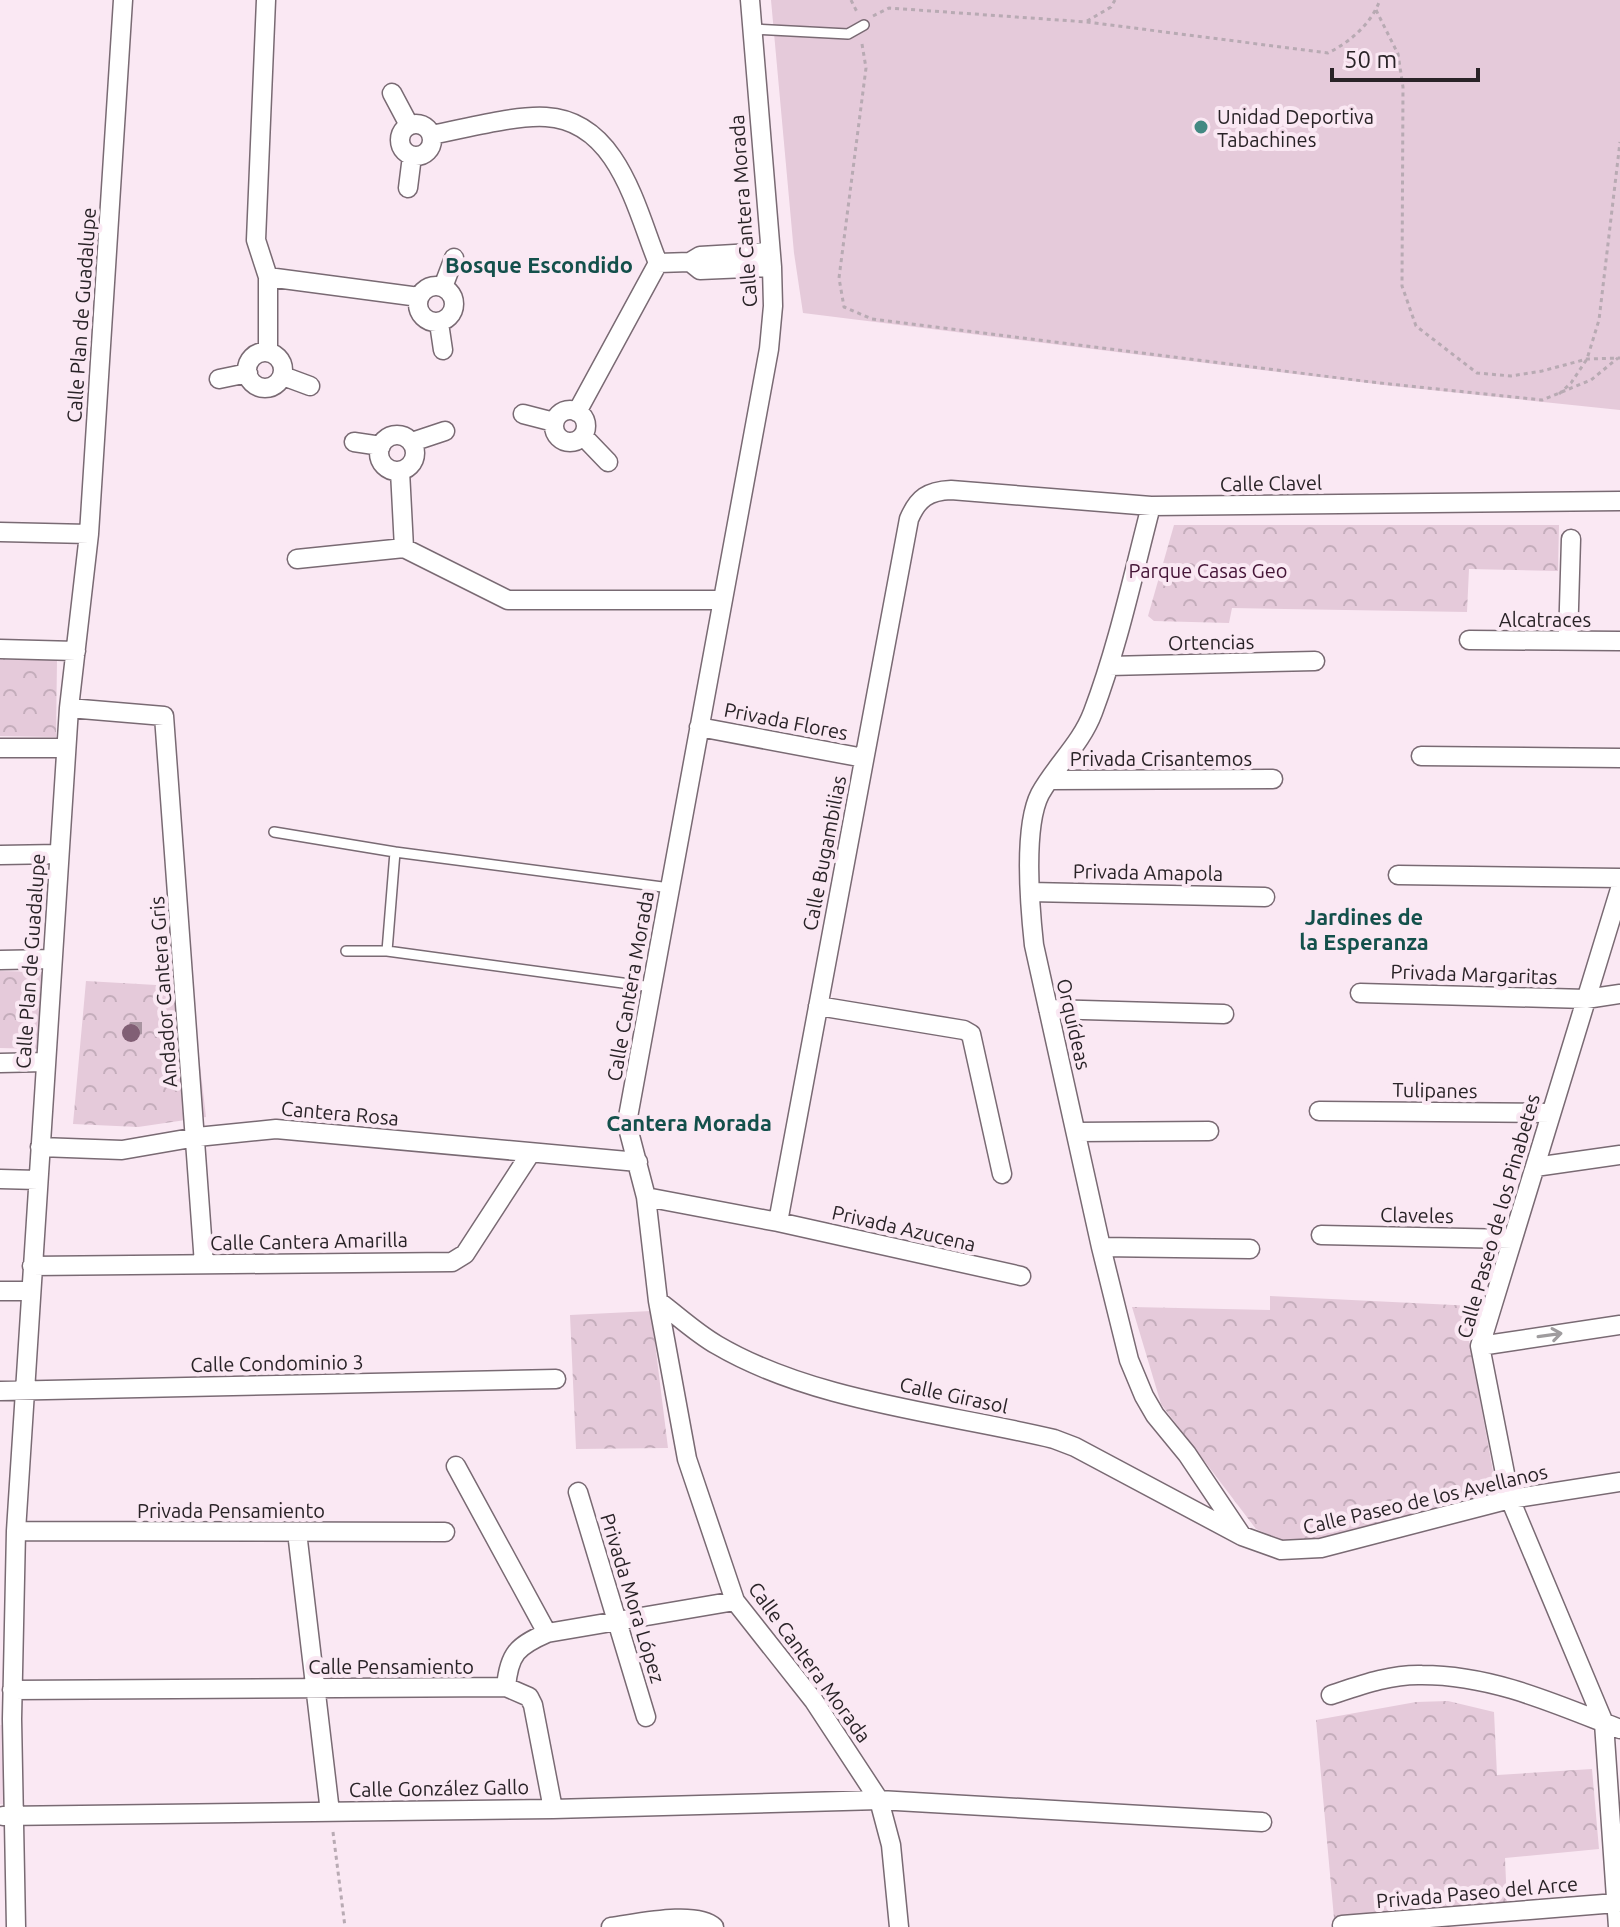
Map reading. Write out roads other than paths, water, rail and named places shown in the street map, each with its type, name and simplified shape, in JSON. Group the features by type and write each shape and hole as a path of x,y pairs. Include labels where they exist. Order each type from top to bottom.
{"street":[{"name":"Calle Plan de Guadalupe","path":"16,1927 6,1816 6,1719 12,1690 7,1610 16,1531 9,1506 24,1391 69,708 89,534 123,0"},
{"path":"266,0 256,240 268,277 268,352"},
{"name":"Calle Cantera Morada","path":"750,0 773,306 769,349 628,1117 646,1197 658,1301 687,1459 735,1601 814,1701 879,1800 891,1845 899,1927"},
{"path":"392,93 409,125"},
{"path":"431,135 547,117 585,129 598,139 618,165 658,263"},
{"path":"419,124 431,135 429,150 424,155 405,153 399,142 403,130 409,125 419,124"},
{"path":"408,188 412,156"},
{"path":"443,287 454,258"},
{"path":"658,263 690,262 700,270 770,260"},
{"path":"577,412 658,263"},
{"path":"268,277 419,297"},
{"path":"443,287 450,293 455,305 451,316 439,323 427,321 418,308 419,297 424,290 443,287"},
{"path":"439,323 443,350"},
{"path":"268,352 280,359 283,376 280,382 268,388 257,386 248,373 254,356 268,352"},
{"path":"219,379 248,373"},
{"path":"283,376 310,386"},
{"path":"562,412 577,412 586,424 583,436 572,442 560,439 554,422 562,412"},
{"path":"523,414 554,422"},
{"path":"412,442 445,431"},
{"path":"399,435 412,442 414,460 409,468 391,470 383,464 379,456 385,440 399,435"},
{"path":"583,436 608,462"},
{"path":"354,442 381,446"},
{"path":"400,471 404,548"},
{"name":"Calle Clavel","path":"923,496 937,490 951,490 1151,506 1620,501"},
{"name":"Calle Bugambilias","path":"778,1222 909,519 923,496"},
{"name":"Orquídeas","path":"1151,506 1109,666 1081,739 1049,780 1037,802 1031,827 1030,892 1034,945 1129,1360 1155,1415 1187,1454 1242,1536"},
{"path":"0,532 89,534"},
{"path":"1568,641 1571,539"},
{"path":"297,559 404,548 508,600 723,600"},
{"name":"Alcatraces","path":"1469,640 1620,641"},
{"path":"0,649 76,651"},
{"name":"Ortencias","path":"1109,666 1315,661"},
{"name":"Andador Cantera Gris","path":"69,708 164,716 204,1264"},
{"name":"Privada Flores","path":"699,727 864,758"},
{"path":"0,748 66,748"},
{"path":"1421,756 1620,758"},
{"name":"Privada Crisantemos","path":"1049,780 1273,779"},
{"path":"0,855 59,854"},
{"path":"1398,875 1620,878"},
{"name":"Calle Paseo de los Pinabetes","path":"1618,1927 1612,1726 1510,1499 1480,1346 1620,889"},
{"name":"Privada Amapola","path":"1030,892 1265,897"},
{"path":"0,960 52,959"},
{"name":"Privada Margaritas","path":"1360,993 1586,999 1620,994"},
{"path":"818,1006 964,1030 971,1034 1002,1174"},
{"path":"1048,1009 1224,1014"},
{"path":"0,1063 45,1062"},
{"name":"Tulipanes","path":"1319,1111 1551,1113"},
{"name":"Cantera Rosa","path":"40,1147 122,1150 197,1137 258,1130 293,1130 638,1162"},
{"path":"1076,1132 1209,1131"},
{"name":"Calle Cantera Amarilla","path":"32,1266 452,1262 465,1254 530,1154"},
{"path":"1535,1167 1620,1155"},
{"path":"0,1179 38,1180"},
{"name":"Privada Azucena","path":"646,1197 778,1222 1021,1276"},
{"name":"Claveles","path":"1321,1235 1512,1239"},
{"path":"1101,1247 1250,1249"},
{"path":"0,1291 30,1291"},
{"name":"Calle Girasol","path":"658,1301 717,1345 787,1377 838,1393 1054,1439 1075,1447 1242,1536"},
{"path":"1480,1346 1620,1325"},
{"name":"Calle Condominio 3","path":"0,1391 556,1379"},
{"path":"456,1466 547,1633"},
{"name":"Calle Paseo de los Avellanos","path":"1242,1536 1281,1550 1321,1548 1510,1499 1620,1482"},
{"name":"Privada Mora López","path":"578,1492 646,1717"},
{"name":"Privada Pensamiento","path":"16,1531 445,1532"},
{"path":"297,1532 330,1812"},
{"path":"553,1809 533,1705 529,1697 506,1687 509,1661 513,1655 534,1638 547,1633 735,1601"},
{"path":"1331,1695 1374,1681 1421,1674 1469,1679 1521,1691 1612,1726"},
{"name":"Calle Pensamiento","path":"12,1690 506,1687"},
{"name":"Calle González Gallo","path":"6,1816 553,1809 879,1800 1262,1822"},
{"name":"Privada Paseo del Arce","path":"1342,1925 1616,1903"},
{"path":"611,1927 687,1919 710,1924"}],"lane":[{"path":"752,29 848,34 861,27"},
{"path":"274,832 395,852 670,888"},
{"path":"387,951 395,852"},
{"path":"346,951 387,951 652,987"}],"place":[{"name":"Unidad Deportiva Tabachines","path":"1201,127"}],"district":[{"name":"Bosque Escondido","path":"539,264"},
{"name":"Jardines de la Esperanza","path":"1364,928"},
{"name":"Cantera Morada","path":"689,1122"}],"park label":[{"name":"Parque Casas Geo","path":"1208,570"}]}
